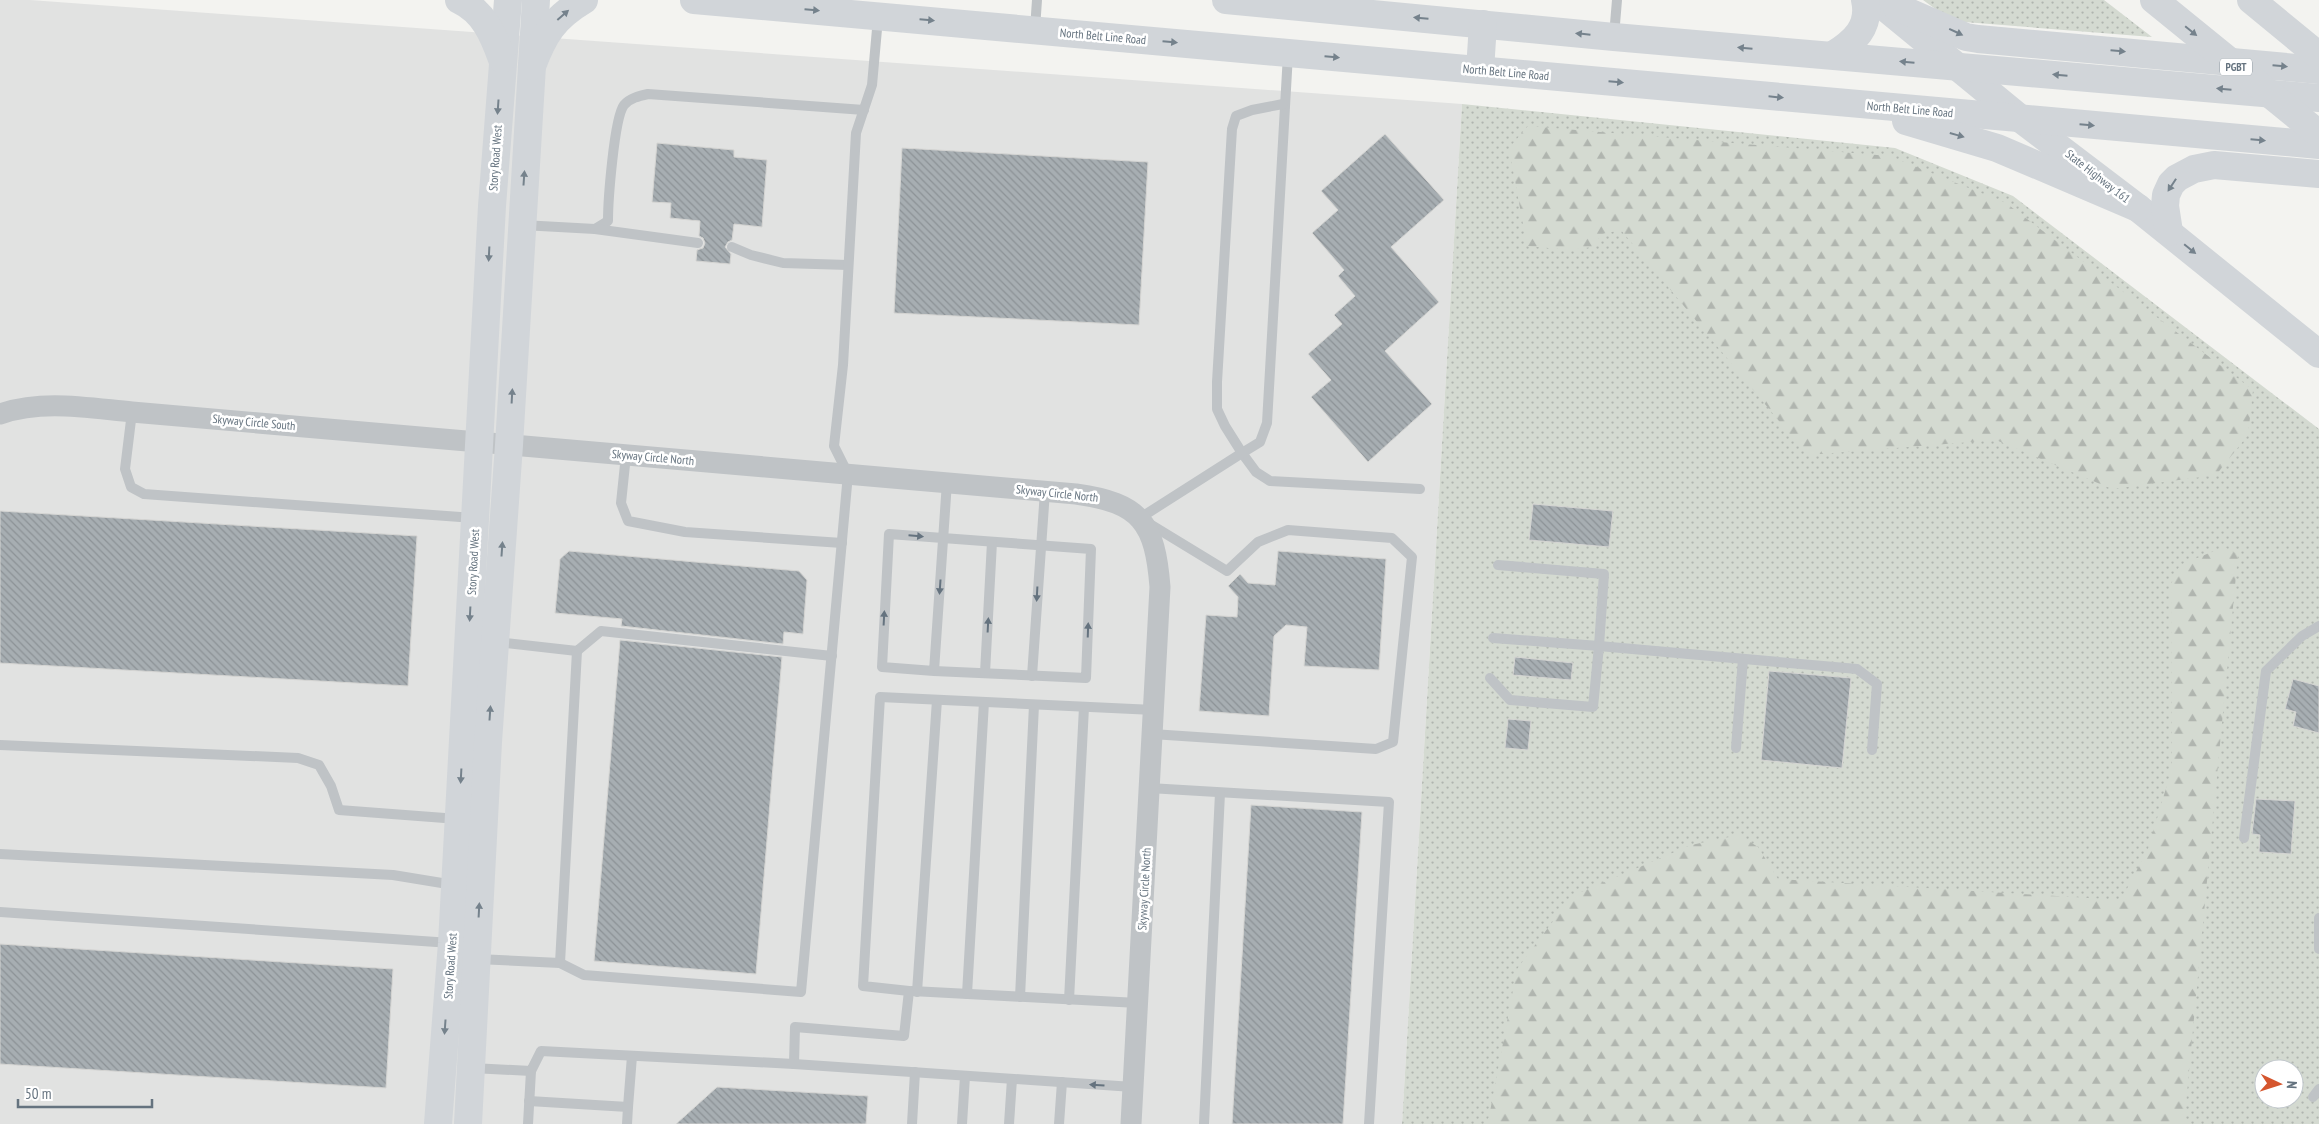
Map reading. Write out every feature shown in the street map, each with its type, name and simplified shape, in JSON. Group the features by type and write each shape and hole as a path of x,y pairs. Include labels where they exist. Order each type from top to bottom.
{"main road":[{"path":"459,0 479,14 492,30 502,59"},
{"name":"Story Road West","path":"438,1124 452,943 492,206 508,0"},
{"name":"Story Road West","path":"468,1124 495,642 536,0"},
{"path":"532,66 541,42 550,26 571,7 584,0"},
{"name":"North Belt Line Road","path":"694,0 2319,145"},
{"path":"1226,0 1278,2 1614,37 2319,98"},
{"path":"1833,55 1851,44 1863,28 1867,8 1865,0"},
{"path":"1877,0 1966,37 2319,70"},
{"name":"State Highway 161","path":"1877,0 2021,119 2138,208 2319,354"},
{"name":"PGBT","path":"2154,0 2319,134"},
{"path":"2251,0 2319,56"},
{"path":"1480,70 1483,24"},
{"path":"1842,103 1998,148 2138,208"},
{"path":"2168,232 2165,206 2171,184 2194,168 2214,165 2319,174"}],"street":[{"name":"Skyway Circle South","path":"0,414 19,407 47,405 509,445"},
{"name":"Skyway Circle North","path":"509,445 1045,491 1102,498 1124,505 1140,518 1151,537 1158,562 1160,587 1131,1124"}],"lane":[{"path":"1034,30 1037,0"},
{"path":"1614,37 1617,0"},
{"path":"476,959 560,963 584,976 801,992 848,474 834,446 843,365 856,133 872,85 878,16"},
{"path":"1152,734 1376,749 1393,742 1412,556 1392,538 1288,530 1258,542 1227,571 1140,518 1260,442 1267,423 1288,53"},
{"path":"595,229 608,221 608,203 618,126 623,106 632,98 648,94 864,110"},
{"path":"1284,104 1252,110 1236,116 1232,129 1216,382 1217,409 1242,453 1256,472 1270,481 1420,490"},
{"path":"521,226 595,229 698,243"},
{"path":"732,247 751,255 783,263 848,265"},
{"path":"132,412 126,469 131,487 144,494 475,518"},
{"path":"626,455 621,503 628,521 685,532 842,543"},
{"path":"934,671 947,482"},
{"path":"1032,676 1045,491"},
{"path":"889,534 992,542 1091,549 1086,678 934,671 882,666 889,534"},
{"path":"985,673 992,542"},
{"path":"1490,678 1510,700 1594,707 1604,574 1498,565"},
{"path":"2244,838 2266,671 2302,636 2319,626"},
{"path":"560,963 578,651 601,631 832,656"},
{"path":"1493,638 1857,669 1878,684 1872,750"},
{"path":"495,642 578,651"},
{"path":"1736,748 1743,659"},
{"path":"1138,1003 913,991 862,986 880,697 1154,710"},
{"path":"794,1064 795,1027 904,1036 913,991 937,700"},
{"path":"967,994 984,702"},
{"path":"1020,997 1034,705"},
{"path":"1069,1000 1084,706"},
{"path":"0,745 298,758 319,765 331,786 339,810 458,819"},
{"path":"1149,788 1389,802 1369,1124"},
{"path":"1204,1124 1220,793"},
{"path":"0,854 393,876 455,885"},
{"path":"0,912 452,943"},
{"path":"2319,918 2319,949"},
{"path":"528,1124 530,1072 542,1051 794,1064 1133,1087"},
{"path":"627,1124 632,1056"},
{"path":"471,1068 530,1072"},
{"path":"912,1124 915,1072"},
{"path":"962,1124 965,1076"},
{"path":"1009,1124 1012,1079"},
{"path":"1059,1124 1062,1082"},
{"path":"529,1101 628,1107"}],"shaded area":[{"path":"0,0 30,0 1462,104 1402,1124 0,1124"}],"green space":[{"path":"1923,0 2104,0 2152,37 1952,21"},
{"path":"1462,104 1895,148 2013,196 2319,429 2319,1124 1402,1124"},
{"path":"1528,126 1889,156 2006,203 2253,390 2248,435 2216,475 2112,489 1996,440 1807,455 1621,230 1602,234 1592,247 1570,250 1527,246 1509,148"},
{"path":"2224,547 2238,554 2184,1124 1484,1124 1489,1117 1517,969 1572,896 1691,845 1739,835 1758,847 1778,879 2121,900 2148,849 2172,768 2171,584 2180,565"}],"building":[{"path":"1385,134 1444,200 1391,247 1439,302 1385,351 1432,404 1368,462 1311,397 1331,380 1308,354 1342,324 1334,315 1355,296 1338,276 1344,270 1312,233 1338,210 1321,191"},
{"path":"657,143 734,150 734,157 767,160 762,227 734,224 732,240 725,247 731,254 730,264 696,261 697,250 703,248 705,243 703,238 699,236 700,221 670,218 671,203 652,202"},
{"path":"902,148 1148,162 1139,325 894,313"},
{"path":"1533,504 1613,511 1609,547 1529,540"},
{"path":"0,511 417,536 408,686 0,663"},
{"path":"569,551 799,571 807,580 803,634 784,632 783,644 621,626 622,619 555,613 560,559"},
{"path":"1278,551 1386,559 1379,670 1304,666 1307,627 1286,625 1274,636 1269,716 1199,711 1206,615 1237,617 1238,597 1228,586 1240,574 1248,583 1275,585"},
{"path":"620,640 782,657 756,974 594,961"},
{"path":"1515,657 1573,663 1571,680 1513,675"},
{"path":"1769,671 1851,678 1842,768 1761,760"},
{"path":"2293,679 2319,686 2319,733 2293,726 2296,712 2285,709"},
{"path":"1508,719 1531,721 1528,750 1505,748"},
{"path":"2256,799 2295,801 2291,854 2259,852 2260,835 2252,834"},
{"path":"1251,805 1362,812 1343,1124 1232,1124"},
{"path":"0,944 393,969 386,1088 0,1064"},
{"path":"717,1087 868,1096 866,1124 676,1124"}]}
